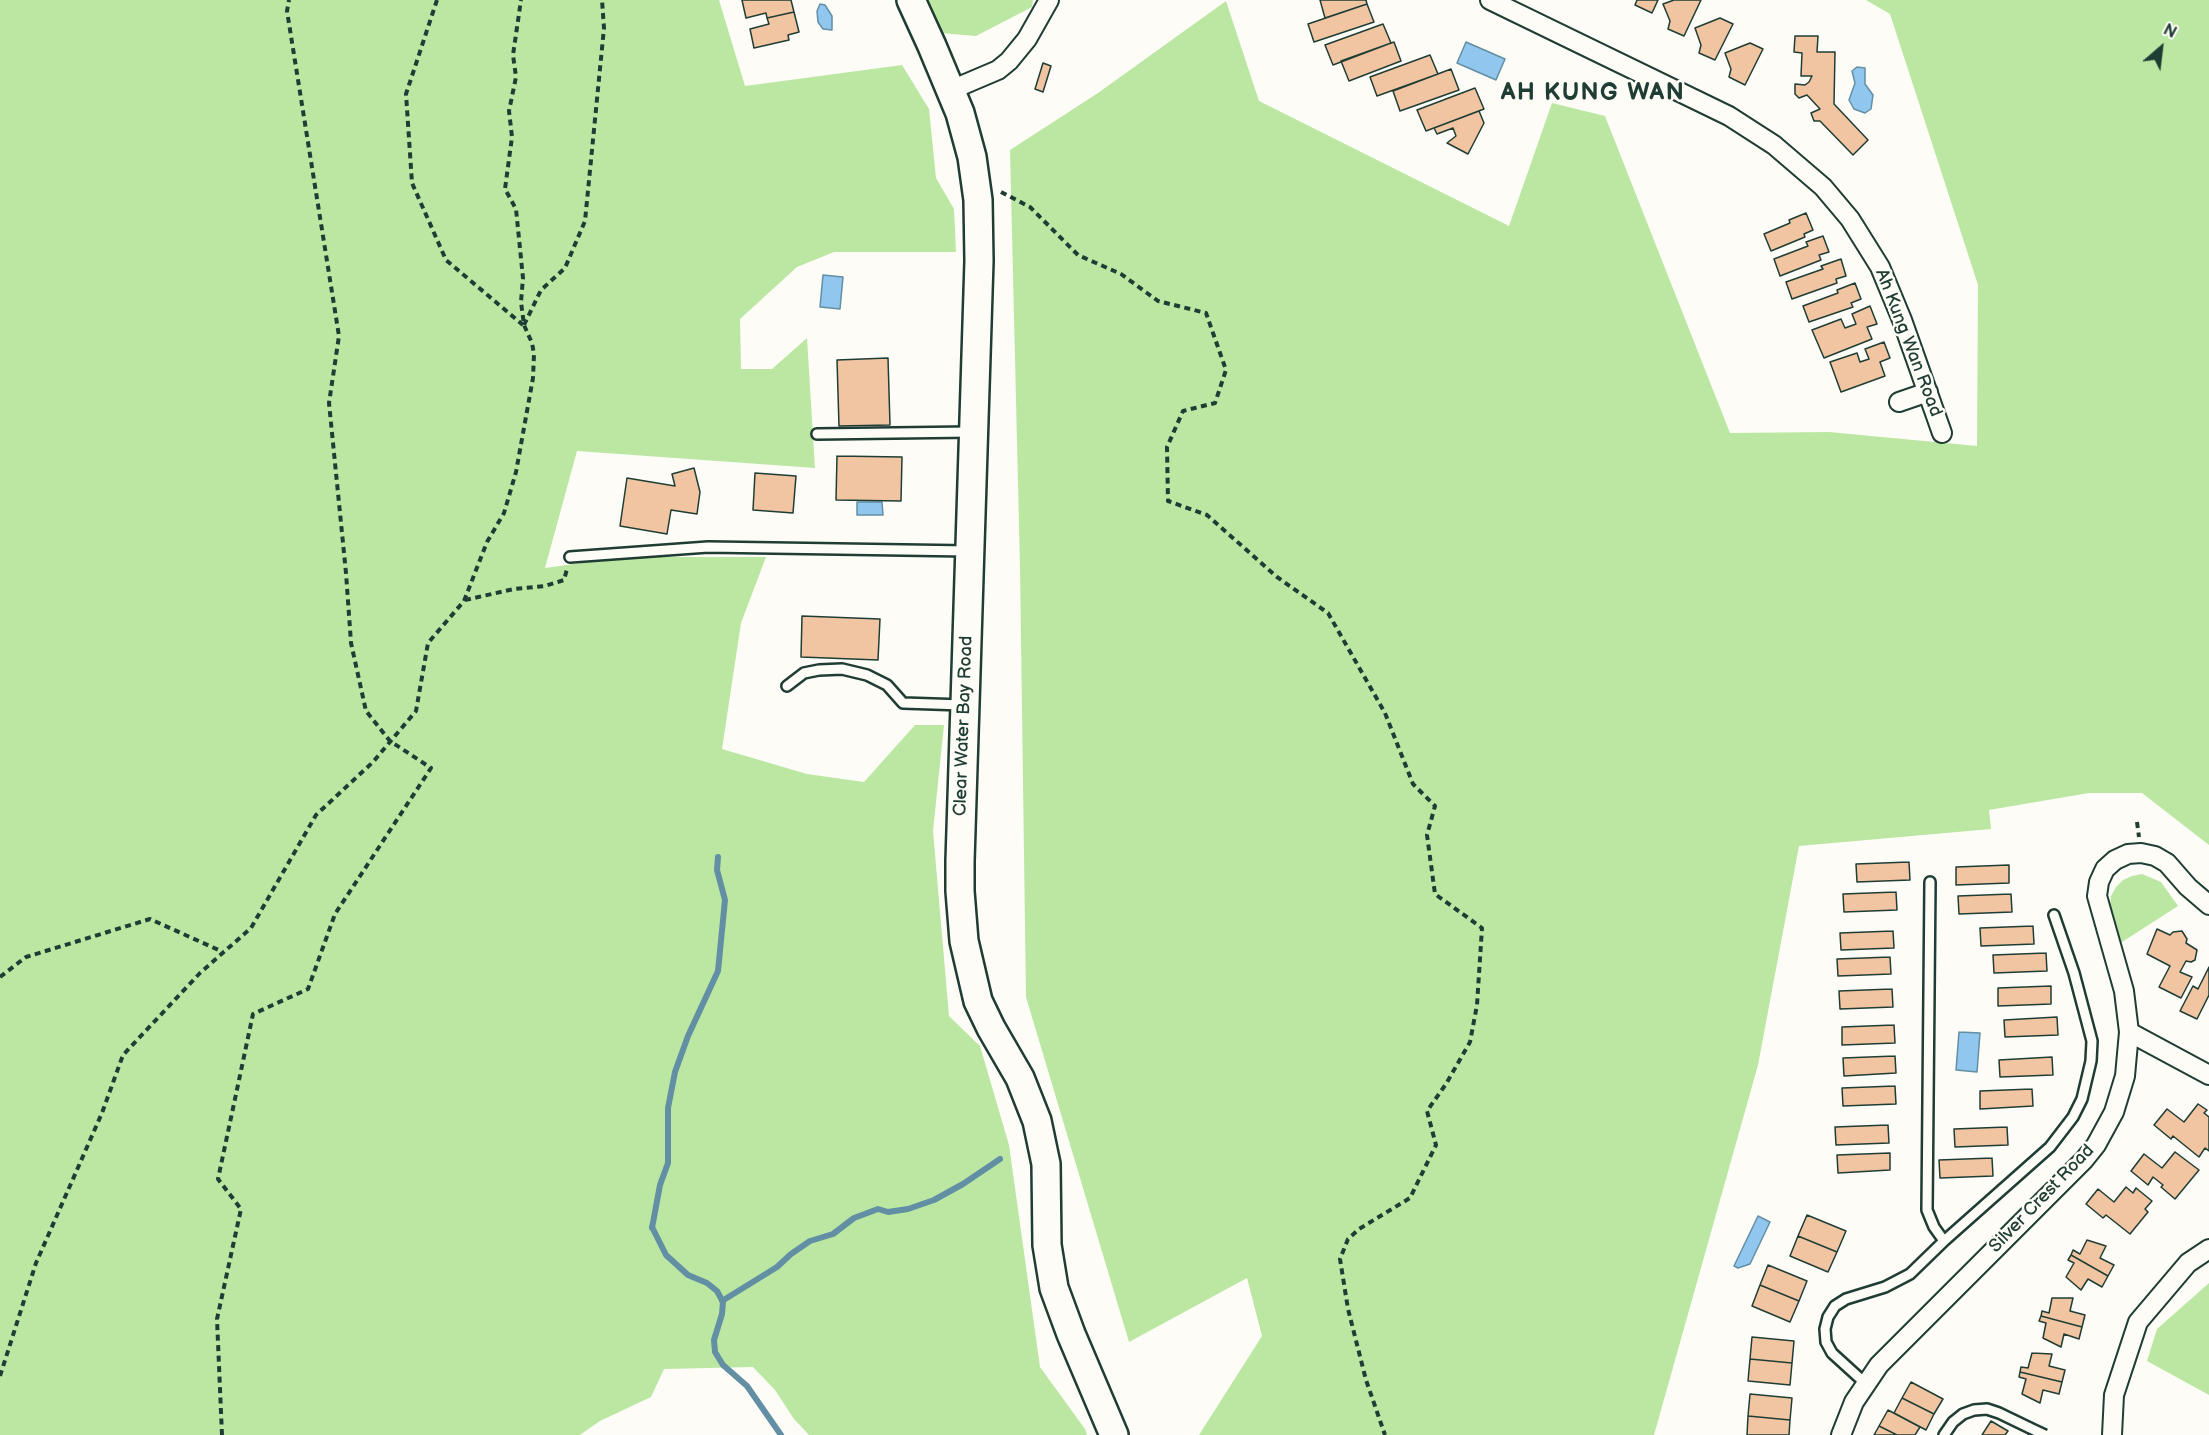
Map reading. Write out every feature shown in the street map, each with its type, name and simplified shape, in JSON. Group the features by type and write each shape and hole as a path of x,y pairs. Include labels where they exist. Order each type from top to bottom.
{"main road":[{"name":"Clear Water Bay Road","path":"911,0 951,90 967,137 978,200 979,261 960,891 967,963 981,1008 1020,1078 1037,1120 1046,1164 1047,1245 1054,1288 1114,1435"}],"street":[{"path":"951,90 998,70 1009,61 1027,39 1048,0"},
{"name":"Ah Kung Wan Road","path":"1490,0 1729,116 1774,145 1798,164 1838,203 1880,267 1899,309 1942,433"},
{"path":"1899,402 1928,392"},
{"name":"Silver Crest Road","path":"1841,1435 1854,1402 1865,1383 1894,1348 2084,1160 2096,1145 2115,1112 2121,1095 2128,1055 2129,1032 2124,991 2097,896 2098,882 2105,869 2115,860 2128,854 2141,853 2155,856 2167,863 2188,887 2209,905"},
{"path":"2129,1032 2209,1074"},
{"path":"2112,1435 2114,1395 2138,1322 2188,1263 2209,1250"}],"lane":[{"path":"817,434 974,432"},
{"path":"570,557 708,547 970,551"},
{"path":"787,686 804,673 842,669 867,675 887,685 903,703 965,705"},
{"path":"1930,882 1927,1210 1934,1227 1944,1241"},
{"path":"1865,1383 1832,1353 1826,1342 1825,1329 1828,1317 1835,1306 1846,1299 1892,1284 1921,1264 2050,1147 2073,1117 2082,1099 2091,1061 2092,1041 2074,973 2054,915"},
{"path":"1944,1435 1953,1422 1963,1414 1987,1409 2045,1435"},
{"path":"2032,1431 2052,1435"}],"path":[{"path":"222,1435 217,1319 241,1209 219,1179 253,1014 308,989 335,914 431,768 390,741 366,711 351,643 329,403 339,336 287,11 289,0"},
{"path":"436,0 406,94 412,183 446,260 524,325"},
{"path":"0,1376 36,1263 102,1113 123,1055 200,973 251,928 316,815 373,762 416,711 428,643 464,601 487,542 504,513 516,472 534,366 532,343 524,325 521,302 523,278 516,209 505,189 512,137 509,111 516,77 513,55 521,0"},
{"path":"524,325 541,290 565,268 585,221 604,28 602,0"},
{"path":"992,188 1030,207 1078,255 1121,274 1158,301 1206,314 1226,370 1215,403 1183,411 1167,447 1168,501 1207,515 1277,577 1328,613 1385,713 1413,784 1435,806 1427,835 1436,894 1482,928 1478,993 1470,1042 1446,1084 1427,1111 1437,1145 1410,1198 1359,1229 1348,1239 1340,1259 1348,1309 1363,1370 1385,1435"},
{"path":"464,601 514,589 545,586 564,580 570,557"},
{"path":"0,977 27,957 150,919 223,952"}],"green space":[{"path":"0,0 719,0 745,86 902,65 929,109 936,178 954,209 956,252 834,252 797,267 740,319 741,369 772,369 807,338 815,468 577,451 545,568 623,557 766,557 741,623 722,749 807,774 864,782 915,725 944,725 933,831 949,1016 980,1046 1009,1145 1040,1367 1087,1435 809,1435 794,1419 775,1390 753,1367 664,1369 651,1397 600,1421 580,1435 0,1435"},
{"path":"924,0 1033,0 1032,7 976,36 940,33"},
{"path":"1866,0 2209,0 2209,845 2142,793 2089,793 1989,810 1991,829 1799,846 1758,1065 1654,1435 1199,1435 1262,1336 1247,1278 1129,1342 1026,997 1020,567 1010,150 1098,93 1226,1 1259,101 1509,226 1552,103 1605,116 1730,433 1829,432 1977,446 1978,285 1890,14"},
{"path":"2142,874 2161,882 2178,906 2119,944 2110,906 2111,896 2123,880"},
{"path":"2209,1283 2209,1395 2147,1361 2157,1329"}],"water":[{"path":"820,4 825,5 832,16 832,30 823,29 818,22 817,11"},
{"path":"1466,42 1505,59 1496,80 1457,63"},
{"path":"1857,67 1865,68 1865,84 1873,95 1871,109 1865,113 1854,109 1849,100 1855,83 1852,71"},
{"path":"823,275 843,277 840,309 820,307"},
{"path":"857,502 882,502 883,515 857,515"},
{"path":"1959,1032 1980,1033 1977,1072 1956,1070"},
{"path":"1758,1216 1770,1222 1750,1264 1738,1268 1734,1266"}],"building":[{"path":"742,0 791,0 794,12 767,18 766,13 746,18"},
{"path":"1320,0 1366,0 1367,4 1325,18"},
{"path":"1637,0 1658,0 1652,13 1635,5"},
{"path":"1674,0 1701,0 1684,36 1668,29 1670,21 1663,4"},
{"path":"1367,4 1374,22 1314,42 1308,24"},
{"path":"794,12 799,32 788,35 789,40 754,48 750,29 769,24 767,18"},
{"path":"1720,18 1733,24 1715,60 1699,53 1701,45 1695,28"},
{"path":"1383,24 1391,43 1333,65 1325,45"},
{"path":"1795,36 1818,36 1817,52 1835,52 1834,104 1868,140 1853,155 1820,121 1814,121 1811,113 1820,109 1807,95 1799,98 1795,94 1795,84 1805,85 1812,76 1801,76 1802,53 1794,52"},
{"path":"1394,42 1401,61 1349,81 1341,61"},
{"path":"1750,43 1763,49 1745,85 1729,77 1731,69 1725,53"},
{"path":"1430,55 1438,74 1377,96 1370,77"},
{"path":"1043,63 1051,66 1043,92 1035,89"},
{"path":"1451,69 1459,90 1400,111 1393,91"},
{"path":"1475,88 1484,109 1426,131 1417,110"},
{"path":"1479,111 1484,123 1468,154 1447,143 1456,136 1453,128 1437,134 1434,128"},
{"path":"1806,213 1813,230 1804,234 1805,237 1771,251 1764,234"},
{"path":"1823,236 1829,252 1819,255 1821,260 1780,276 1774,259 1808,246 1806,242"},
{"path":"1841,259 1846,276 1836,279 1837,283 1792,299 1786,282 1823,269 1821,266"},
{"path":"1855,283 1861,299 1851,303 1853,307 1809,322 1803,306 1838,293 1837,290"},
{"path":"1870,306 1877,324 1867,327 1872,339 1824,358 1812,330 1841,319 1845,328 1856,324 1852,314"},
{"path":"1884,342 1890,358 1880,362 1885,376 1841,392 1830,362 1857,353 1860,362 1869,359 1865,349"},
{"path":"888,358 890,425 839,426 837,360"},
{"path":"837,456 902,457 901,501 836,500"},
{"path":"694,468 700,492 697,514 671,510 667,534 620,526 627,478 675,486 672,474"},
{"path":"755,473 796,476 793,513 753,510"},
{"path":"802,616 880,619 878,660 801,657"},
{"path":"1909,862 1910,880 1857,882 1856,864"},
{"path":"2009,865 2009,883 1956,885 1956,867"},
{"path":"1896,892 1897,910 1844,912 1843,894"},
{"path":"2011,894 2012,912 1959,914 1958,896"},
{"path":"2033,926 2034,944 1981,946 1980,928"},
{"path":"2157,929 2170,935 2173,932 2182,931 2187,939 2186,943 2197,950 2195,960 2186,961 2180,972 2192,977 2181,998 2159,987 2170,966 2147,954"},
{"path":"1893,931 1894,948 1841,950 1840,933"},
{"path":"2046,953 2047,971 1994,973 1993,955"},
{"path":"1890,957 1891,974 1838,976 1837,959"},
{"path":"2209,967 2209,995 2197,1019 2180,1011 2193,986 2198,989"},
{"path":"2051,986 2051,1004 1998,1006 1998,988"},
{"path":"1892,989 1893,1007 1840,1009 1839,991"},
{"path":"2057,1017 2058,1035 2005,1037 2004,1020"},
{"path":"1894,1025 1895,1043 1842,1045 1842,1027"},
{"path":"1895,1056 1896,1073 1844,1076 1843,1058"},
{"path":"2052,1057 2053,1075 2000,1077 1999,1060"},
{"path":"1895,1086 1896,1104 1843,1106 1842,1088"},
{"path":"2032,1089 2033,1106 1980,1109 1980,1091"},
{"path":"2198,1104 2207,1110 2204,1113 2209,1117 2209,1151 2205,1148 2199,1157 2173,1136 2171,1139 2154,1125 2167,1109 2184,1122"},
{"path":"1888,1125 1889,1143 1836,1145 1835,1127"},
{"path":"2007,1127 2008,1145 1955,1147 1954,1129"},
{"path":"2175,1152 2199,1170 2175,1199 2153,1177 2148,1185 2131,1171 2144,1154 2162,1168"},
{"path":"1890,1153 1890,1170 1838,1173 1837,1155"},
{"path":"1992,1158 1993,1176 1940,1178 1939,1160"},
{"path":"2126,1187 2133,1193 2136,1188 2152,1201 2145,1209 2148,1212 2130,1234 2106,1215 2103,1218 2086,1204 2098,1189 2114,1202"},
{"path":"1807,1215 1846,1231 1837,1252 1798,1236"},
{"path":"1798,1236 1837,1252 1828,1272 1790,1256"},
{"path":"2087,1240 2106,1246 2100,1258 2114,1265 2108,1276 2071,1255 2073,1250 2080,1254"},
{"path":"2071,1255 2108,1276 2102,1287 2088,1279 2081,1290 2066,1277 2074,1263 2068,1260"},
{"path":"1768,1265 1807,1281 1799,1301 1760,1285"},
{"path":"1760,1285 1799,1301 1790,1322 1752,1306"},
{"path":"2052,1298 2073,1298 2070,1311 2085,1315 2082,1327 2041,1316 2042,1311 2049,1313"},
{"path":"2041,1316 2082,1327 2079,1339 2064,1334 2061,1347 2043,1338 2046,1323 2039,1321"},
{"path":"1752,1337 1794,1341 1792,1363 1750,1359"},
{"path":"2032,1353 2052,1354 2049,1366 2065,1370 2062,1382 2020,1372 2021,1367 2028,1368"},
{"path":"1750,1359 1792,1363 1790,1385 1748,1381"},
{"path":"2020,1372 2062,1382 2059,1394 2043,1390 2040,1403 2022,1394 2026,1379 2019,1377"},
{"path":"1911,1382 1943,1399 1934,1414 1902,1398"},
{"path":"1750,1394 1792,1398 1790,1420 1748,1416"},
{"path":"1902,1398 1934,1414 1926,1430 1894,1413"},
{"path":"1888,1410 1920,1427 1915,1435 1897,1435 1879,1426"},
{"path":"1748,1416 1790,1420 1789,1435 1747,1435"},
{"path":"1991,1421 2008,1431 2005,1435 1982,1435"},
{"path":"1879,1426 1897,1435 1874,1435"}],"waterway":[{"path":"652,1228 660,1185 668,1163 668,1108 675,1072 688,1036 718,971 725,900 717,870 718,857"},
{"path":"722,1301 777,1267 810,1241 833,1234 854,1218 878,1209 888,1212 908,1209 934,1200 1000,1159"},
{"path":"652,1227 666,1255 688,1275 707,1283 717,1291 723,1302 714,1340 715,1352 723,1365 747,1386 781,1435"}],"district":[{"name":"AH KUNG WAN","path":"1593,94"}]}
